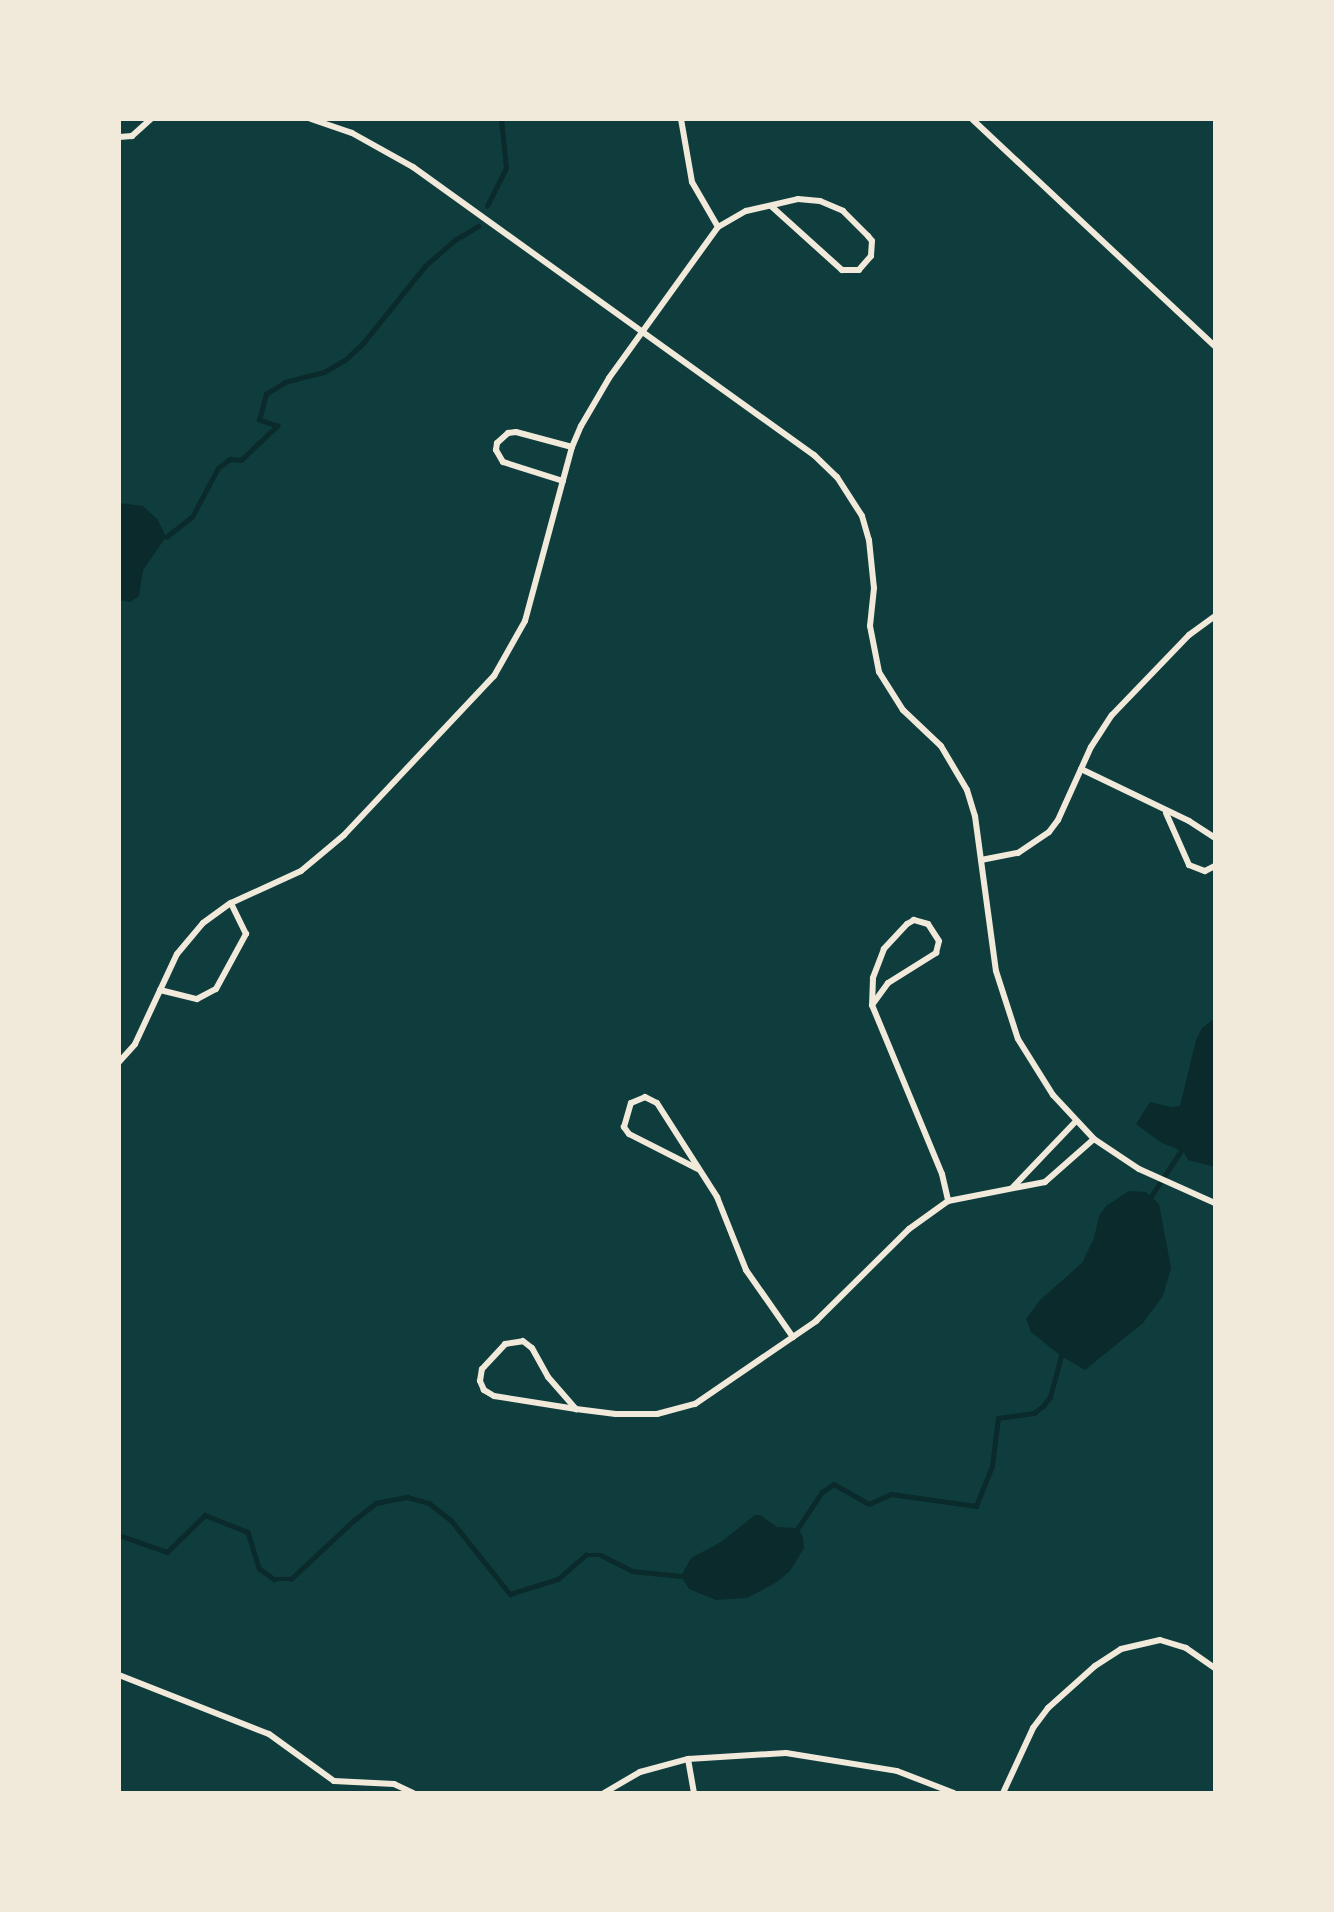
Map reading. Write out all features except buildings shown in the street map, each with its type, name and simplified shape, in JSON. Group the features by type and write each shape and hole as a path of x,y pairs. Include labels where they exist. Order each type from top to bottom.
{"street":[{"path":"119,136 132,136 151,119"},
{"path":"312,119 352,134 412,167 814,455 837,477 862,516 869,540 873,588 870,626 879,672 903,710 941,746 957,769 975,816 996,971 1018,1040 1033,1066 1076,1121 1094,1139 1139,1169 1215,1203"},
{"path":"688,119 682,123 692,182 718,227"},
{"path":"972,119 1215,346"},
{"path":"119,1062 135,1044 177,954 202,923 230,903 301,871 344,835 494,676 525,621 572,447 593,401 718,227 746,211 797,199 833,206 872,241 872,256 859,270 842,271 772,207"},
{"path":"563,481 503,462 496,450 497,443 508,433 516,432 572,447"},
{"path":"981,860 1018,853 1039,841 1058,820 1080,769 1112,715 1189,635 1215,616"},
{"path":"1080,769 1124,788 1166,813 1189,821 1215,838"},
{"path":"1166,813 1189,865 1205,872 1215,866"},
{"path":"160,990 197,999 216,989 246,933 230,903"},
{"path":"872,1005 888,983 936,953 939,940 928,924 914,920 884,949 873,978 872,1005 942,1174 948,1201"},
{"path":"698,1169 629,1134 624,1127 631,1103 645,1097 657,1103 717,1198 746,1270 793,1337"},
{"path":"1012,1189 1076,1121"},
{"path":"576,1409 548,1377 532,1348 523,1341 505,1344 482,1369 480,1381 484,1390 494,1396 576,1409 616,1414 657,1414 695,1404 793,1337 837,1303 909,1229 948,1201 1045,1182 1094,1139"},
{"path":"1003,1793 1033,1728 1048,1708 1095,1666 1121,1650 1160,1640 1186,1648 1215,1668"},
{"path":"119,1675 269,1734 334,1781 394,1784 413,1793"},
{"path":"604,1793 640,1772 688,1759 786,1753 897,1771 954,1793"},
{"path":"688,1759 694,1793"}],"water":[{"path":"119,503 143,506 158,520 166,537 143,570 139,596 130,602 119,600"},
{"path":"1215,1018 1215,1167 1188,1160 1184,1152 1160,1142 1136,1124 1150,1102 1171,1107 1180,1106 1196,1040 1202,1028"},
{"path":"1129,1191 1146,1192 1159,1204 1171,1268 1163,1296 1143,1323 1085,1370 1061,1356 1031,1332 1026,1319 1040,1300 1082,1263 1094,1238 1099,1216 1106,1206"},
{"path":"755,1515 760,1515 777,1527 798,1528 803,1537 804,1548 790,1571 777,1582 747,1598 716,1600 689,1589 681,1576 691,1558 721,1542"}],"waterway":[{"path":"487,206 506,168 501,119"},
{"path":"166,537 192,517 218,468 230,459 241,460 277,426 259,420 266,394 285,382 324,372 345,360 364,342 425,266 455,240 478,226"},
{"path":"1152,1195 1184,1146"},
{"path":"798,1528 822,1492 834,1484 869,1504 891,1494 976,1506 992,1466 998,1418 1034,1413 1043,1406 1050,1397 1061,1356"},
{"path":"119,1535 167,1552 205,1515 248,1532 259,1568 274,1579 291,1579 376,1503 407,1497 429,1503 451,1520 510,1594 558,1579 586,1555 601,1555 632,1571 681,1576"}]}
